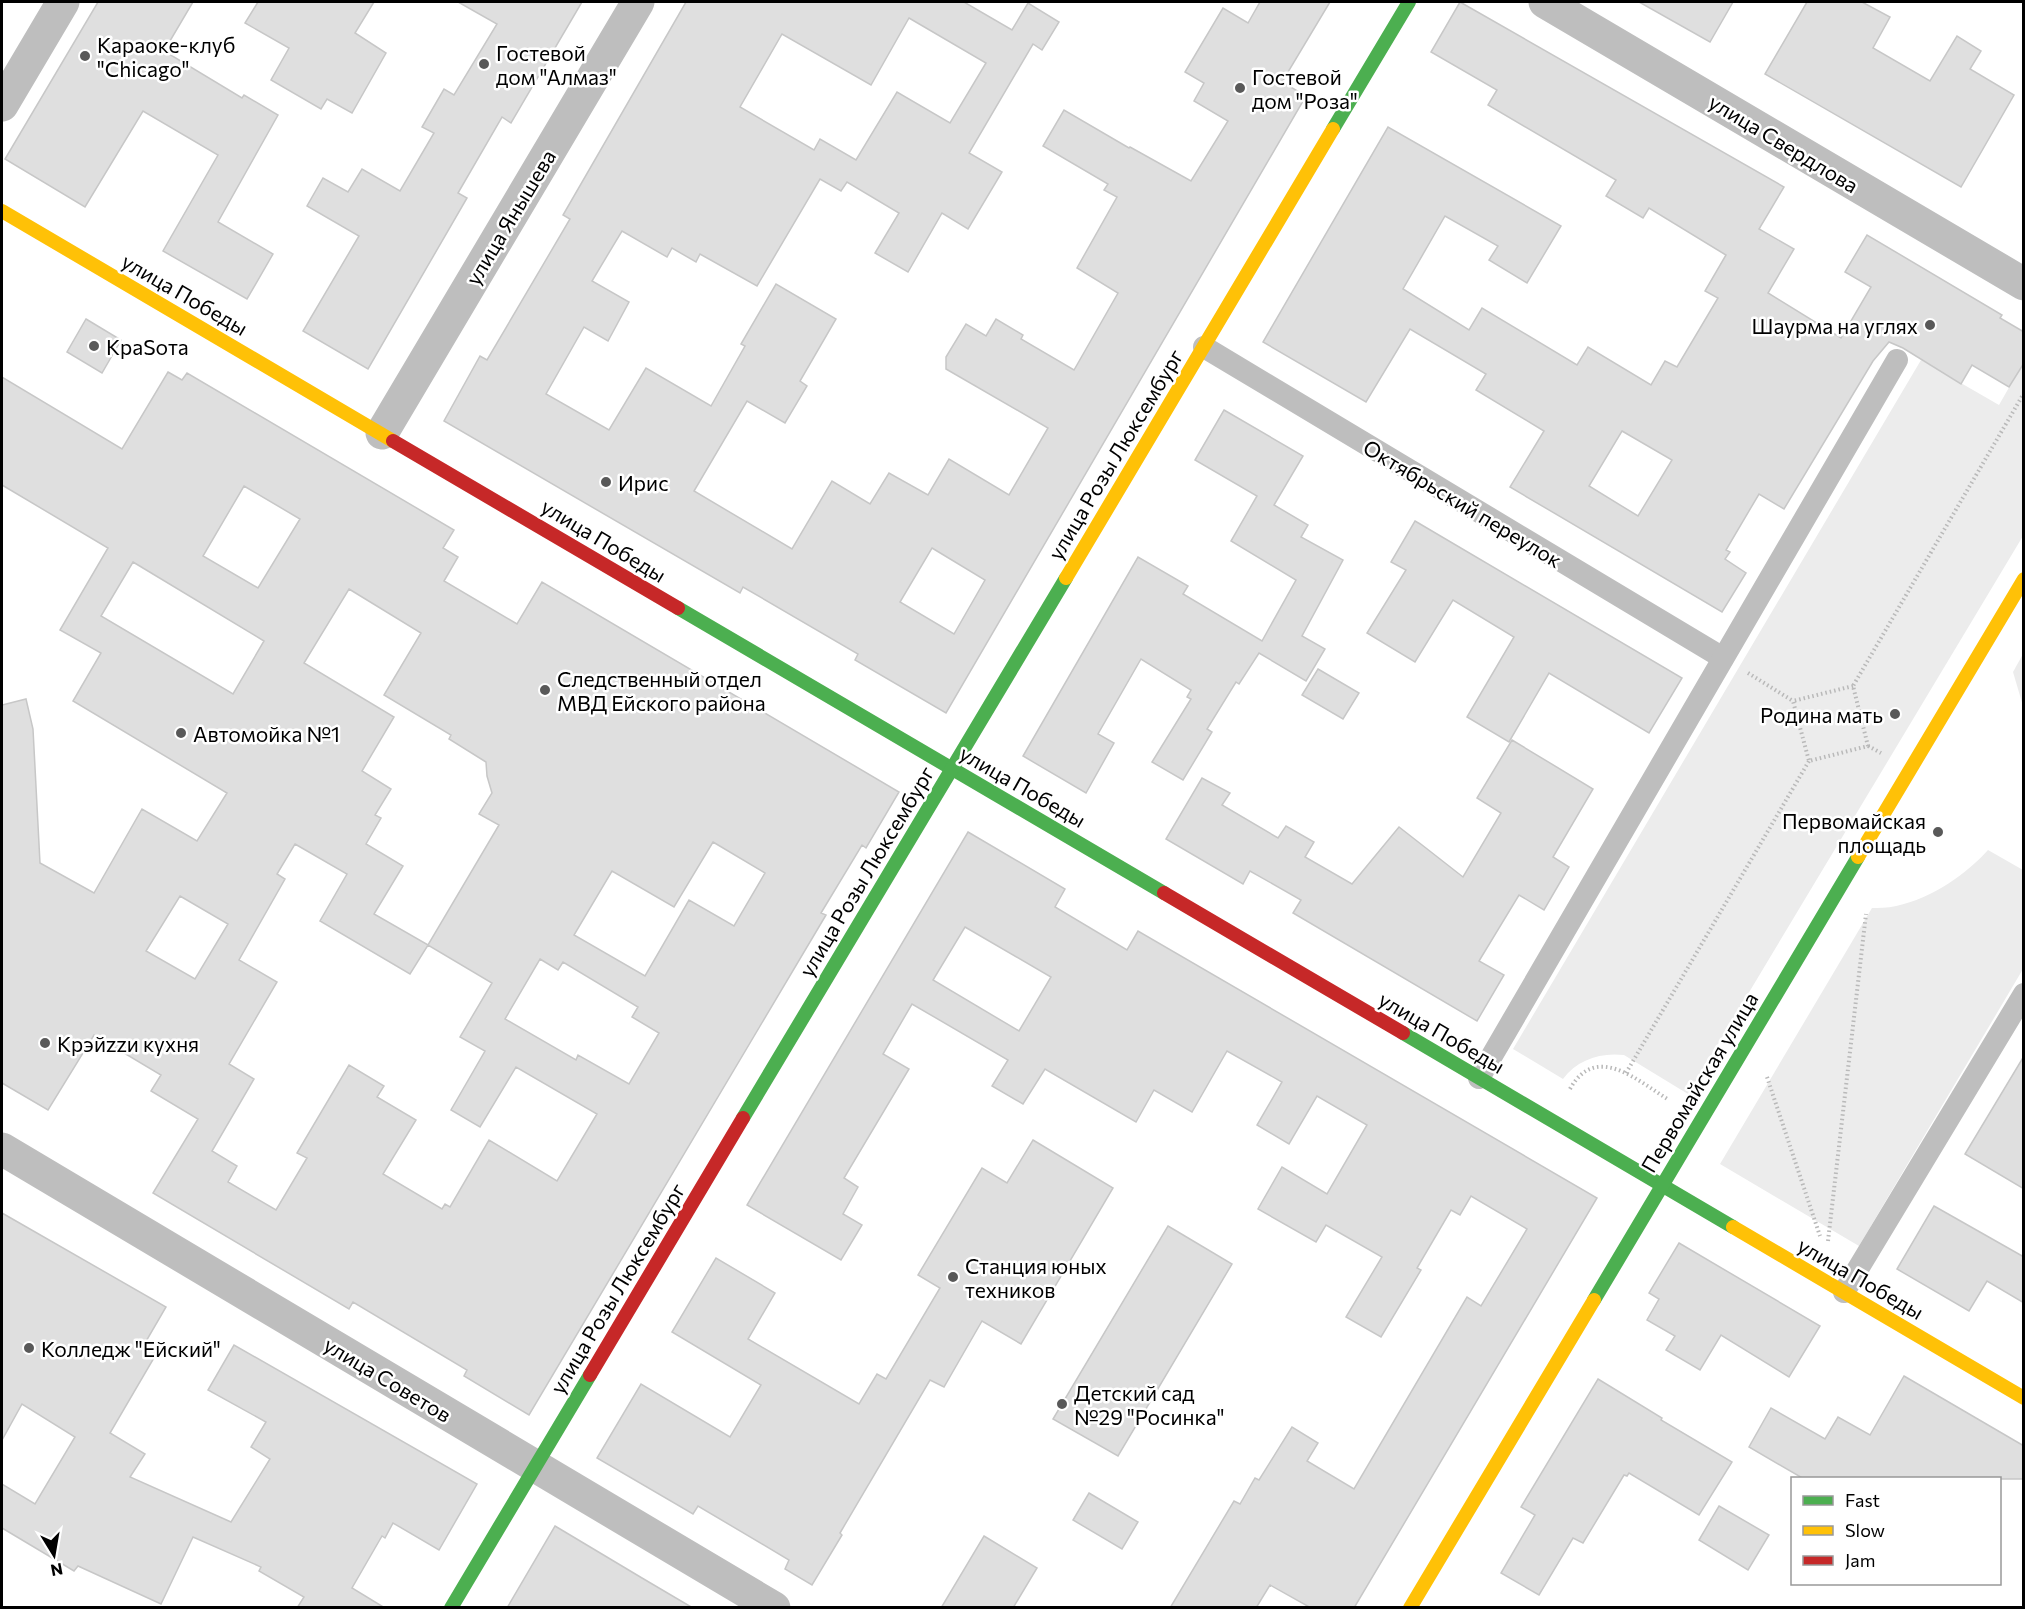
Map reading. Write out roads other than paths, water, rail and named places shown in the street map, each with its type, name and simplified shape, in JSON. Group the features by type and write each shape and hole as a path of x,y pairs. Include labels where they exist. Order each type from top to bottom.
{"street":[{"path":"2,105 63,2"},
{"name":"улица Янышева","path":"382,434 638,2"},
{"name":"улица Розы Люксембург","path":"451,1608 1409,2"},
{"name":"улица Свердлова","path":"1545,2 2024,284"},
{"name":"улица Победы","path":"2,211 2024,1398"},
{"name":"Первомайская улица","path":"1410,1608 2024,579"},
{"name":"улица Советов","path":"2,1149 774,1608"}],"lane":[{"name":"Октябрьский переулок","path":"1203,347 1723,658"},
{"path":"1479,1078 1898,360"},
{"path":"1844,1292 2024,994"}],"place":[{"name":"Караоке-клуб \"Chicago\"","path":"85,56"},
{"name":"Гостевой дом \"Алмаз\"","path":"484,64"},
{"name":"Гостевой дом \"Роза\"","path":"1240,88"},
{"name":"Шаурма на углях","path":"1930,325"},
{"name":"КраSота","path":"94,346"},
{"name":"Ирис","path":"606,482"},
{"name":"Следственный отдел МВД Ейского района","path":"545,690"},
{"name":"Родина мать","path":"1895,714"},
{"name":"Автомойка №1","path":"181,733"},
{"name":"Первомайская площадь","path":"1938,832"},
{"name":"Крэйzzи кухня","path":"45,1043"},
{"name":"Станция юных техников","path":"953,1277"},
{"name":"Колледж \"Ейский\"","path":"29,1348"},
{"name":"Детский сад №29 \"Росинка\"","path":"1062,1404"}]}
